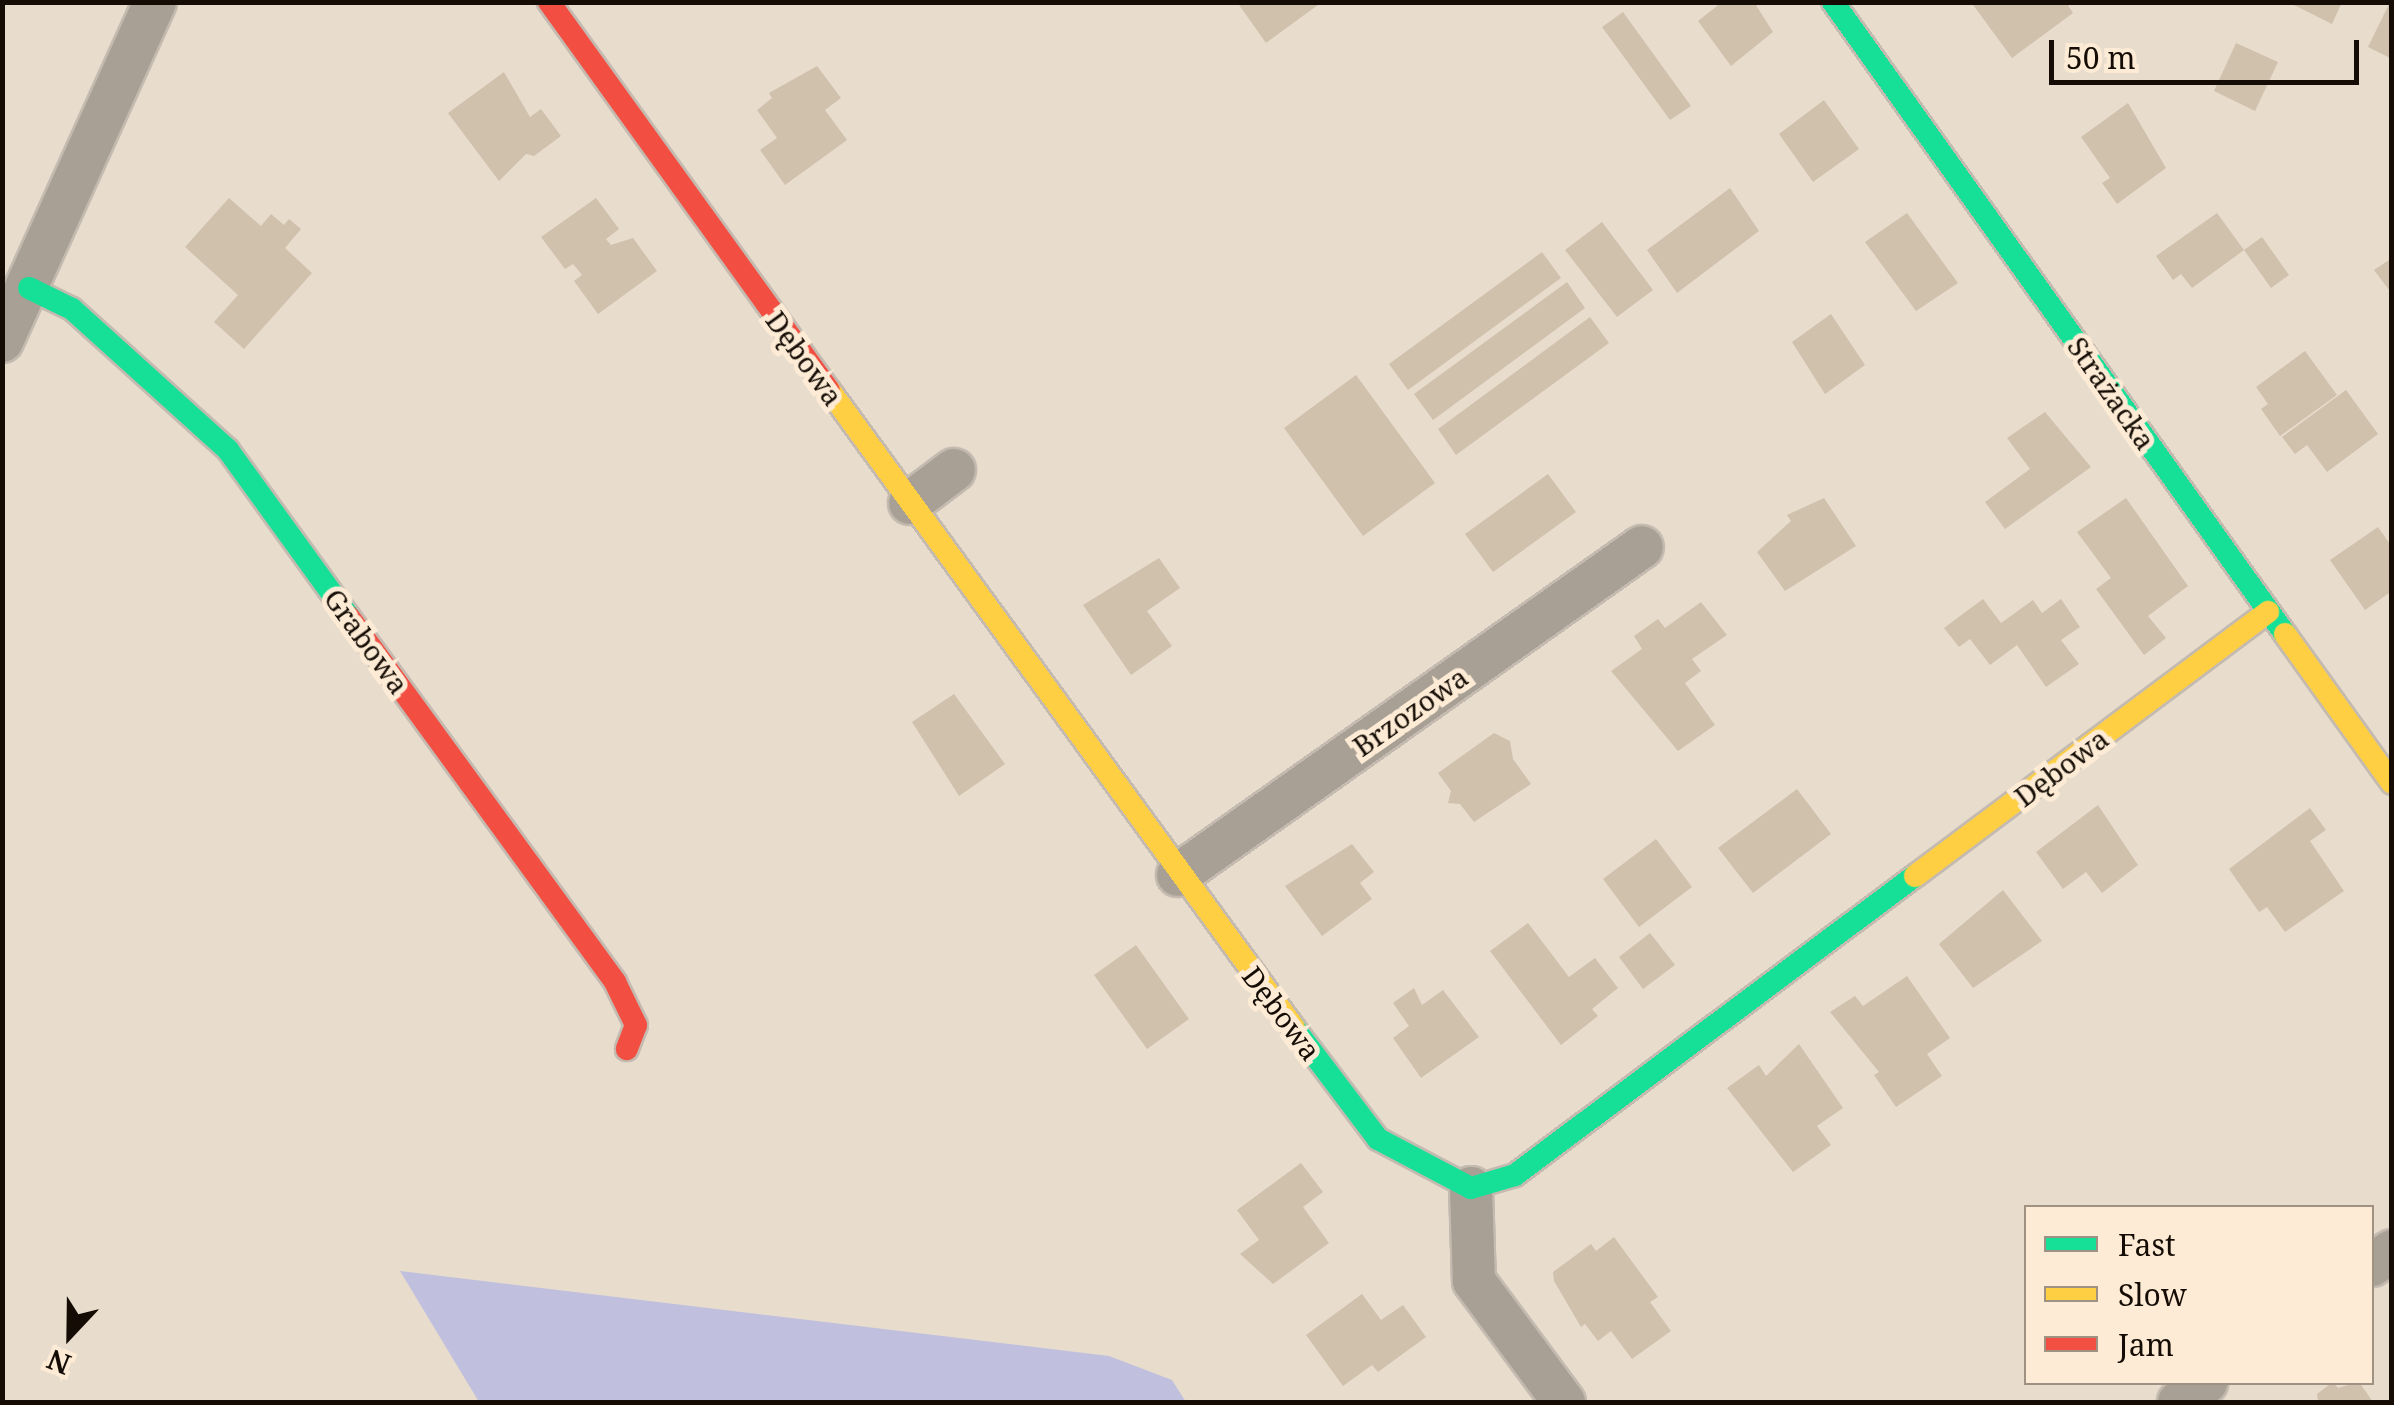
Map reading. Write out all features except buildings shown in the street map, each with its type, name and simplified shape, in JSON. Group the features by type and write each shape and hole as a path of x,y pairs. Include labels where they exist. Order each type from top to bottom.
{"street":[{"path":"2,341 155,2"},
{"name":"Dębowa","path":"548,2 1178,875 1378,1139 1471,1188 1514,1174 2268,612"},
{"name":"Strażacka","path":"1832,2 2392,783"},
{"name":"Grabowa","path":"29,288 72,310 228,450 616,982 636,1026 627,1050"},
{"path":"910,503 954,470"},
{"name":"Brzozowa","path":"1178,875 1642,548"},
{"path":"1471,1188 1474,1282 1564,1402"},
{"path":"2179,1402 2203,1385"}],"shaded area":[{"path":"400,1271 1109,1356 1172,1380 1186,1402 479,1402"}],"traffic: fast":[{"path":"1833,2 2285,634"},
{"path":"29,288 72,309 228,450 349,617"},
{"path":"1294,1028 1378,1139 1471,1188 1515,1175 1915,876"}],"traffic: slow":[{"path":"829,390 1294,1028"},
{"path":"1915,876 2268,612"},
{"path":"2285,634 2392,783"}],"traffic: jam":[{"path":"549,2 829,390"},
{"path":"349,617 615,982 636,1025 627,1049"}]}
